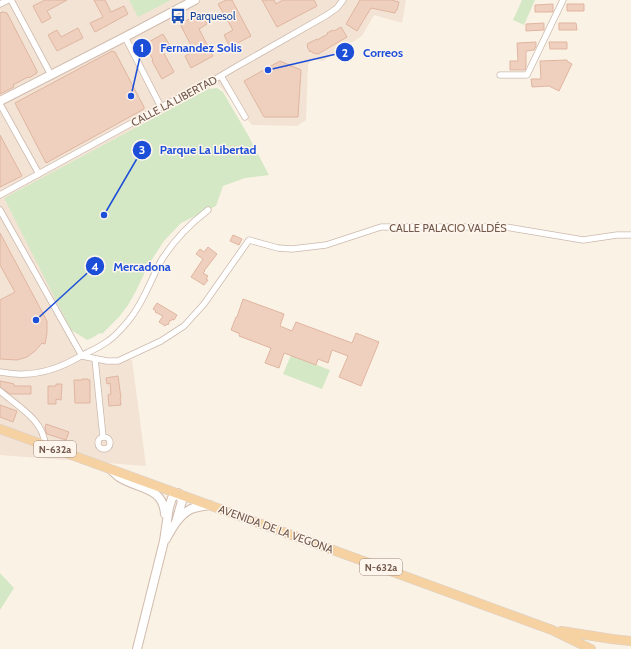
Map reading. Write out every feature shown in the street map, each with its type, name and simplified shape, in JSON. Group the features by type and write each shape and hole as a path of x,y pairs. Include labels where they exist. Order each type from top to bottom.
{"main road":[{"name":"AVENIDA DE LA VEGONA","path":"0,429 552,630"},
{"name":"N-632a","path":"552,630 631,641"},
{"name":"N-632a","path":"552,630 591,649"}],"street":[{"path":"0,4 8,0"},
{"path":"11,0 51,75"},
{"path":"39,174 0,103 195,0"},
{"name":"CALLE LA LIBERTAD","path":"0,195 221,76 328,15 337,8 343,0"},
{"path":"500,75 527,75 563,0"},
{"path":"125,37 161,107"},
{"path":"221,76 245,118"},
{"path":"0,210 82,356"},
{"path":"0,372 34,374 51,370 68,364 108,341 130,319 146,295 161,261 174,242 208,210"},
{"name":"CALLE PALACIO VALDÉS","path":"82,356 107,361 118,361 161,341 184,326 204,304 249,240 278,248 292,249 326,246 381,228 389,227 506,227 584,240 617,235 631,235"},
{"path":"95,359 103,437"},
{"path":"0,391 22,407 41,428 45,438 45,445"},
{"path":"109,469 119,477 155,493 165,506 166,524"},
{"path":"137,649 164,541 169,508 172,498 178,493 182,501 176,522"},
{"path":"164,541 176,522 184,513 192,508 210,505"}],"shaded area":[{"path":"0,0 406,0 402,23 374,15 362,36 323,61 312,59 308,65 306,120 297,126 252,125 218,84 4,198 31,247 84,356 132,360 146,466 0,455"}],"green space":[{"path":"129,0 171,0 138,17"},
{"path":"522,0 535,0 524,25 513,20"},
{"path":"217,88 223,92 269,175 245,178 223,186 216,206 181,223 164,241 149,264 128,305 119,317 102,334 100,333 87,340 71,330 4,198 208,89"},
{"path":"291,355 330,370 322,389 283,374"},
{"path":"0,573 14,588 0,610"}],"building":[{"path":"45,0 67,0 47,11 51,18 42,23 33,6"},
{"path":"94,0 105,0 111,12 124,6 128,14 95,32 90,23 103,17"},
{"path":"226,0 232,0 251,36 230,47 224,35 233,30 218,4"},
{"path":"262,0 274,0 276,4 283,0 314,0 317,6 277,27"},
{"path":"360,0 391,0 399,2 395,13 371,8 357,31 346,24"},
{"path":"553,4 553,12 535,12 535,5"},
{"path":"567,4 584,4 584,11 567,11"},
{"path":"0,13 7,13 37,73 13,85 14,87 0,94"},
{"path":"201,13 207,24 199,29 213,56 191,68 185,56 194,51 180,24"},
{"path":"544,23 544,30 526,31 526,24"},
{"path":"559,23 576,23 577,30 559,30"},
{"path":"341,27 347,37 318,54 311,51 310,52 307,44"},
{"path":"78,28 83,38 57,51 48,35 57,30 61,37"},
{"path":"163,34 170,46 162,50 174,72 162,79 145,44"},
{"path":"536,42 534,50 526,51 525,70 510,70 510,61 518,61 517,43"},
{"path":"549,42 567,42 567,49 550,49"},
{"path":"112,51 115,52 144,109 46,163 15,103"},
{"path":"567,60 572,64 559,91 549,86 532,87 531,79 541,79 540,61"},
{"path":"280,61 301,70 298,117 264,117 244,81"},
{"path":"0,135 22,176 0,187"},
{"path":"0,233 47,321 45,344 42,343 27,357 17,360 0,359 0,300 15,292 0,265"},
{"path":"233,235 242,239 239,245 230,241"},
{"path":"208,247 217,254 203,273 208,276 206,279 208,280 204,285 191,277 203,259 196,254 200,249 204,252"},
{"path":"243,299 284,314 280,326 292,331 296,322 352,343 356,333 379,342 361,386 339,377 348,356 332,350 328,363 318,359 316,365 284,353 279,368 265,363 271,348 239,336 240,334 231,330"},
{"path":"157,303 177,315 174,320 170,320 168,325 167,324 165,326 159,322 163,316 155,312 156,311 153,309"},
{"path":"118,376 121,405 109,406 108,395 111,394 110,383 107,384 106,378"},
{"path":"74,380 90,380 90,403 75,403"},
{"path":"0,381 14,384 14,386 31,386 31,394 10,394 0,387"},
{"path":"56,384 62,384 61,400 56,399 56,404 48,404 48,386 56,386"},
{"path":"0,405 17,411 13,422 0,417"},
{"path":"46,424 69,432 66,440 47,434 45,428"}],"place":[{"name":"Parquesol","path":"178,16"},
{"name":"Correos","path":"268,70"},
{"name":"Fernandez Solis","path":"131,96"},
{"name":"Parque La Libertad","path":"104,215"},
{"name":"Mercadona","path":"36,320"}]}
